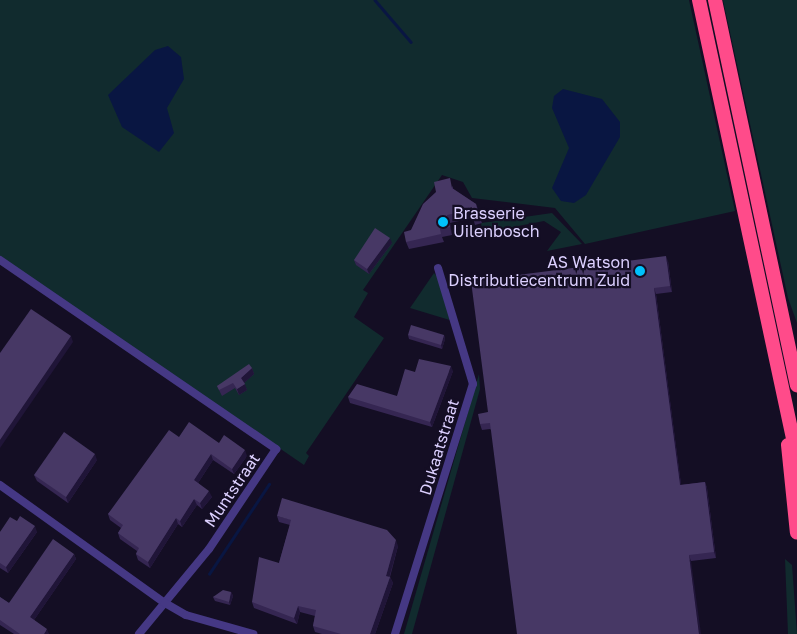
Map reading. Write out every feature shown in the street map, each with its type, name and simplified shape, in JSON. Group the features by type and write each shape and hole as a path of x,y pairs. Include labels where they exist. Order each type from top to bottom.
{"highway":[{"path":"699,0 786,396 797,459"},
{"path":"715,0 797,385"},
{"path":"786,396 797,533"}],"street":[{"name":"Muntstraat","path":"0,260 276,449 209,548 165,603"},
{"name":"Dukaatstraat","path":"395,634 473,384 438,268"},
{"path":"0,485 165,603 186,614 253,634"},
{"path":"139,634 165,603"}],"green space":[{"path":"0,0 689,0 735,211 585,244 555,208 472,198 463,182 442,175 363,290 368,293 354,317 384,338 306,453 309,456 304,465 0,257"},
{"path":"723,0 797,0 797,323 788,298"},
{"path":"552,213 582,244 547,251 561,232 544,221 483,233 481,223"},
{"path":"434,273 439,279 453,321 410,308"},
{"path":"479,374 480,389 412,634 404,634"},
{"path":"785,559 792,565 797,634 788,634"}],"water":[{"path":"168,46 181,57 184,79 167,108 174,133 159,152 122,127 108,95 155,50"},
{"path":"563,89 602,99 620,122 620,137 586,195 574,203 561,201 552,188 569,148 552,108 554,96"}],"building":[{"path":"450,178 452,188 476,204 479,216 472,217 471,210 447,215 450,227 440,229 441,234 406,242 404,232 411,230 423,204 436,192 434,182"},
{"path":"375,228 390,238 367,269 354,260"},
{"path":"666,256 670,286 654,288 680,485 705,482 714,552 689,555 699,634 517,634 490,423 480,424 478,414 488,412 471,281"},
{"path":"31,309 71,336 0,440 0,353"},
{"path":"411,325 444,335 441,345 408,335"},
{"path":"419,359 451,366 430,422 348,397 357,384 397,396 405,369 415,372"},
{"path":"249,364 252,368 241,378 245,384 237,389 233,383 219,390 217,386"},
{"path":"189,422 219,443 224,435 245,450 232,469 211,454 194,480 209,491 200,503 194,499 180,521 176,518 148,562 136,554 139,548 118,533 123,525 108,514 169,430 179,437"},
{"path":"64,432 95,454 66,497 34,475"},
{"path":"282,498 387,530 396,540 386,576 390,577 370,634 341,634 313,626 316,610 298,606 294,618 252,602 259,557 279,563 291,520 277,516"},
{"path":"20,516 35,526 6,567 0,563 0,532 10,517 17,521"},
{"path":"53,539 74,554 30,617 47,629 44,634 20,634 0,620 0,597 9,603"},
{"path":"223,590 231,592 229,602 213,597"}],"waterway":[{"path":"375,0 411,42"},
{"path":"209,574 269,484"}],"place":[{"name":"Brasserie Uilenbosch","path":"443,222"},
{"name":"AS Watson Distributiecentrum Zuid","path":"640,271"}]}
